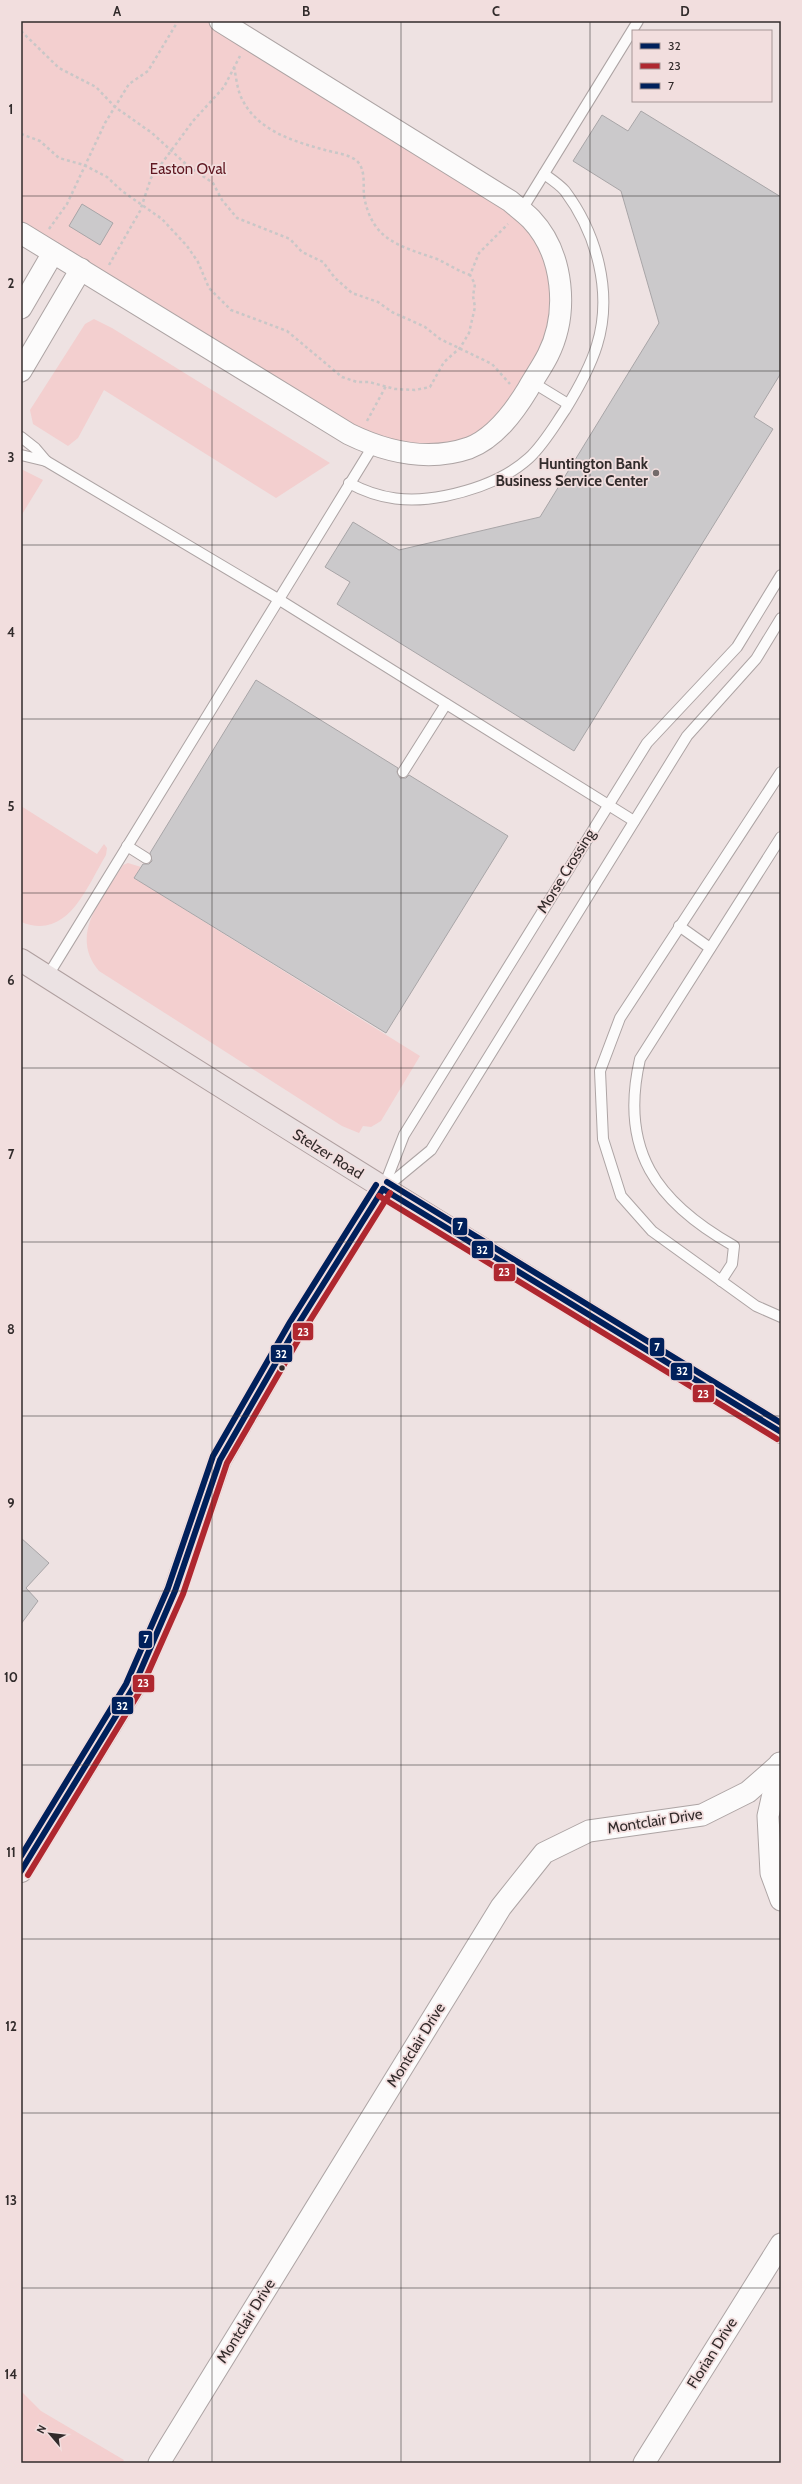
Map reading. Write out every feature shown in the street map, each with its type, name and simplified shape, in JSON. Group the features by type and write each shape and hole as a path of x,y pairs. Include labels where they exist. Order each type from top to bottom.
{"main road":[{"name":"Stelzer Road","path":"21,960 383,1189 568,1300 781,1432"},
{"name":"Morse Crossing","path":"21,1871 134,1688 175,1591 220,1460 297,1326 383,1189"}],"street":[{"path":"21,308 37,243 366,442 411,454 442,453 470,447 495,431 514,412 548,355 556,334 561,300 558,270 548,244 532,220 510,201 220,21"},
{"path":"21,371 81,269"},
{"path":"781,1763 768,1816 772,1873 781,1900"},
{"name":"Montclair Drive","path":"159,2463 501,1906 544,1853 589,1831 702,1816 748,1792 781,1763"},
{"name":"Florian Drive","path":"644,2463 781,2244"}],"lane":[{"path":"632,30 638,21"},
{"path":"521,211 632,31"},
{"path":"349,483 364,492 392,500 428,500 469,492 501,477 528,458 547,437 568,404 589,369 598,344 604,305 600,272 592,240 582,218 564,190 544,174"},
{"path":"527,390 568,404"},
{"path":"21,437 36,448 46,461"},
{"path":"47,977 349,483 366,442"},
{"path":"21,455 46,461 278,599 634,821"},
{"name":"Morse Crossing","path":"383,1189 404,1135 607,805 647,743 737,647 781,575"},
{"name":"Morse Crossing","path":"383,1189 431,1150 687,736 756,659 781,618"},
{"path":"404,772 446,704"},
{"path":"781,772 620,1018 600,1071 602,1139 621,1196 652,1231 756,1306 781,1317"},
{"path":"721,1281 732,1264 734,1246 718,1237 670,1198 651,1173 638,1145 633,1114 635,1081 640,1059 781,837"},
{"path":"127,846 146,858"},
{"path":"679,926 710,948"},
{"path":"756,1306 781,1308"}],"path":[{"path":"37,243 67,204 84,165 129,84 148,71 178,21"},
{"path":"21,31 59,68 96,87 115,107 152,133 188,166 213,183 222,200 236,218 290,238 302,252 323,262 334,278 352,293 378,302 460,348 492,364 527,390"},
{"path":"100,281 143,205 151,178 173,151 193,120 224,87 250,40"},
{"path":"21,134 40,141 59,158 84,165 107,177 122,191 162,219 187,246 198,262 209,288 231,310 287,331 342,377 357,382 369,382 415,390 430,387 444,362 460,348 469,333 474,306 473,296 475,284 470,275 393,244 377,230 366,202 365,180 357,162 347,156 296,142 279,135 266,126 250,111 240,96 234,67"},
{"path":"470,275 479,253 521,211"},
{"path":"366,442 386,386"}],"green space":[{"name":"Easton Oval","path":"21,21 220,21 510,201 558,270 548,355 470,447 373,446 21,233"},
{"path":"94,319 112,328 330,463 276,498 104,390 78,438 68,446 33,424 30,410 85,324"},
{"path":"21,469 43,480 21,516"},
{"path":"21,806 97,854 104,844 107,848 106,855 83,896 74,908 63,918 51,924 37,926 21,922"},
{"path":"128,863 141,867 134,878 420,1056 381,1121 371,1127 363,1126 359,1133 342,1126 99,971 90,957 87,943 88,930 98,903 123,865"},
{"path":"21,2391 41,2411 124,2460 122,2463 21,2463"}],"building":[{"name":"Huntington Bank Business Service Center","path":"641,111 781,197 781,373 754,417 773,429 574,751 337,604 350,582 325,567 353,522 399,550 540,517 659,323 621,191 573,161 602,115 628,131"},
{"path":"82,204 113,223 100,245 69,226"},
{"path":"256,680 398,768 397,772 400,778 406,778 409,775 508,836 386,1033 134,878 143,864 149,864 152,861 150,853"},
{"path":"21,1538 49,1563 26,1588 38,1601 21,1624"}],"transit line":[{"name":"7","path":"387,1182 781,1423"},
{"name":"7","path":"21,1856 126,1684 168,1588 213,1456 290,1322 376,1185"},
{"name":"32","path":"383,1189 781,1432"},
{"name":"32","path":"21,1871 133,1688 175,1591 220,1460 297,1326 383,1189"},
{"name":"23","path":"28,1875 140,1691 183,1594 227,1463 304,1330 390,1193"},
{"name":"23","path":"379,1196 777,1439"}],"place":[{"name":"Huntington Bank Business Service Center","path":"656,473"}]}
